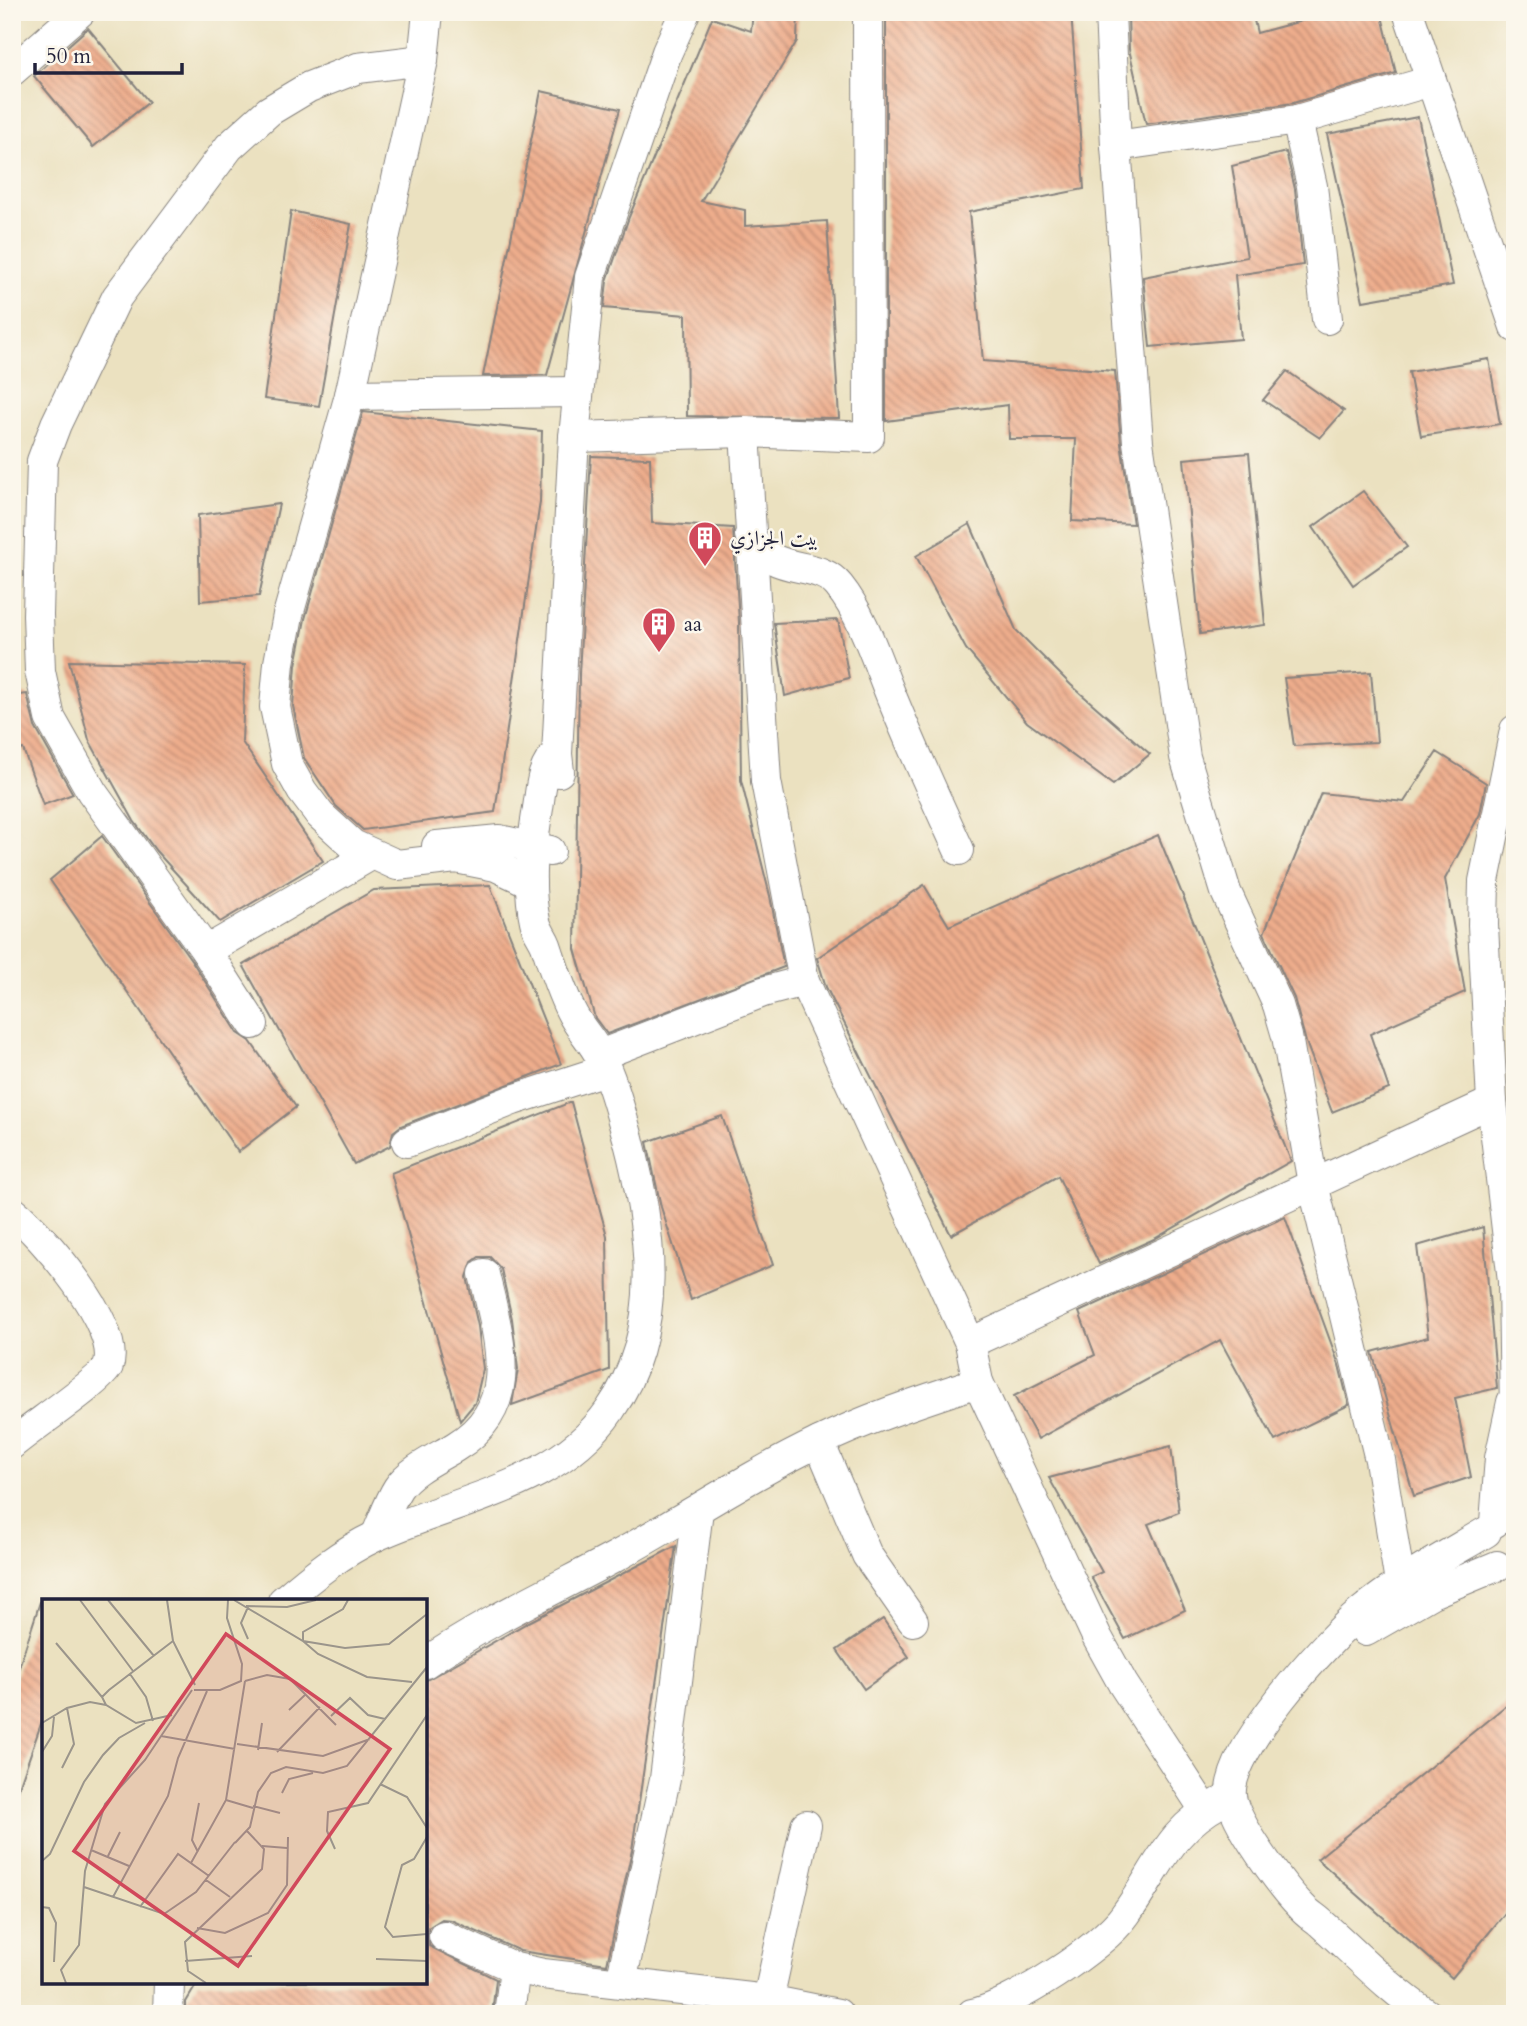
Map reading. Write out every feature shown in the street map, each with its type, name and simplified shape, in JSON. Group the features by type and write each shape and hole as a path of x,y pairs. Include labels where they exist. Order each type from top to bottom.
{"street":[{"path":"12,71 80,12"},
{"path":"429,12 423,60 350,395 288,615 279,663 275,707 287,764 320,815 339,833 380,858 403,866 456,858 496,866 531,883"},
{"path":"286,1599 342,1555 376,1536 543,1471 591,1434 626,1383 643,1324 649,1262 646,1217 637,1172 603,1063 563,995 545,941 534,920 531,883 559,776 557,754 574,437 590,277 667,52 685,12"},
{"path":"574,437 745,432 869,437 866,156 869,12"},
{"path":"1111,12 1116,146 1138,442 1185,757 1226,892 1278,1005 1287,1036 1313,1184 1380,1460 1400,1584"},
{"path":"1408,12 1515,327"},
{"path":"253,1024 206,951 92,792 50,718 43,696 39,629 42,461 56,424 117,297 229,147 269,111 309,87 358,68 423,60"},
{"path":"1116,146 1297,120 1432,81"},
{"path":"1297,120 1312,186 1327,320"},
{"path":"350,395 578,392"},
{"path":"745,432 766,781 804,981 970,1343 978,1382 1097,1637 1123,1684 1205,1810"},
{"path":"750,535 758,550 771,559 820,574 839,586 880,667 959,850"},
{"path":"1427,2014 1384,1983 1321,1922 1302,1908 1251,1840 1231,1797 1237,1770 1260,1727 1328,1654 1394,1612 1507,1570 1485,1551 1498,1525 1500,1458 1514,1408 1514,1280 1492,1102 1483,925 1484,881 1515,730"},
{"path":"206,951 380,858 404,851 483,840 516,842 541,849"},
{"path":"541,849 552,922 545,941"},
{"path":"407,1142 603,1063 763,992 804,981"},
{"path":"970,1343 1492,1102"},
{"path":"12,1211 50,1250 78,1286 99,1321 110,1354 108,1366 94,1382 12,1444"},
{"path":"376,1536 399,1486 424,1466 472,1437 483,1426 499,1396 498,1341 484,1274"},
{"path":"427,1662 511,1611 819,1441 871,1419 978,1382"},
{"path":"819,1441 867,1555 913,1622"},
{"path":"621,1982 665,1779 698,1510"},
{"path":"1321,1922 1313,1900 1257,1818 1251,1803 1252,1786 1267,1744 1288,1710 1361,1612 1400,1584 1498,1525"},
{"path":"972,2014 1026,1991 1096,1944 1123,1919 1184,1826 1205,1810 1231,1797"},
{"path":"768,2000 806,1825"},
{"path":"444,1936 515,1968 543,1974 768,2000 838,2014"},
{"path":"509,2014 515,1968"}],"building":[{"path":"753,12 798,12 797,41 701,201 745,210 745,226 827,221 839,418 687,416 686,315 604,308 607,281 629,217 712,18 751,31"},
{"path":"886,12 1071,12 1084,189 969,212 983,361 1115,371 1121,443 1133,524 1072,521 1076,439 1009,439 1008,405 886,421"},
{"path":"1128,12 1252,12 1257,33 1335,12 1381,12 1396,73 1293,103 1146,124 1129,49"},
{"path":"88,28 149,102 93,147 34,76"},
{"path":"541,91 620,109 547,375 483,376"},
{"path":"1418,117 1453,285 1363,301 1327,134"},
{"path":"1286,152 1295,189 1303,265 1235,275 1241,339 1150,347 1143,277 1247,257 1232,166"},
{"path":"291,211 351,224 319,406 264,399"},
{"path":"1489,359 1500,424 1421,436 1409,372"},
{"path":"1287,371 1344,411 1320,438 1263,400"},
{"path":"363,412 542,431 540,502 495,812 363,830 336,806 304,758 293,706 296,665 305,619"},
{"path":"1249,453 1265,625 1200,634 1184,459"},
{"name":"aa","path":"591,456 650,458 652,523 733,528 739,622 741,780 770,896 784,967 607,1034 595,1018 575,949 579,674"},
{"path":"1363,491 1407,547 1353,585 1313,527"},
{"path":"279,504 259,596 200,601 198,515"},
{"path":"970,524 1016,630 1071,685 1150,754 1113,785 1027,722 966,649 916,556"},
{"path":"838,620 849,678 785,696 774,623"},
{"path":"69,661 245,665 242,742 323,861 220,922 156,851 134,821 89,740"},
{"path":"1371,672 1377,742 1294,746 1284,678"},
{"path":"27,694 35,727 73,794 43,805 23,749 12,752 12,696"},
{"path":"1437,752 1486,783 1480,814 1445,879 1465,992 1370,1034 1389,1089 1332,1112 1306,1042 1294,998 1264,933 1321,793 1404,802"},
{"path":"1158,835 1291,1161 1154,1239 1099,1264 1058,1176 951,1235 826,987 817,958 924,885 949,926"},
{"path":"102,836 192,961 238,1033 250,1041 296,1107 238,1152 50,880"},
{"path":"490,885 561,1064 401,1126 393,1132 390,1146 354,1164 243,965 374,890"},
{"path":"571,1102 607,1236 609,1370 512,1405 518,1369 512,1319 501,1269 490,1257 479,1257 472,1262 467,1277 478,1326 483,1369 475,1403 460,1421 391,1173"},
{"path":"722,1116 773,1265 691,1300 661,1207 647,1142"},
{"path":"1285,1217 1339,1365 1349,1405 1275,1441 1220,1340 1038,1439 1014,1396 1095,1355 1079,1312"},
{"path":"1483,1227 1497,1388 1455,1398 1471,1477 1414,1496 1372,1352 1428,1337 1417,1246"},
{"path":"1171,1446 1179,1512 1148,1524 1185,1610 1125,1639 1091,1577 1102,1572 1049,1478"},
{"path":"676,1546 632,1850 607,1964 520,1951 451,1920 442,1919 428,1928 429,1946 496,1979 492,2014 186,2014 186,2002 197,1984 427,1984 427,1680 527,1623"},
{"path":"42,1602 42,1721 15,1799 12,1798 12,1689"},
{"path":"883,1619 909,1657 864,1689 837,1650"},
{"path":"1515,1698 1515,1901 1452,1978 1317,1859"}],"place":[{"name":"بيت الجزازي","path":"705,568"},
{"name":"aa","path":"659,654"}]}
